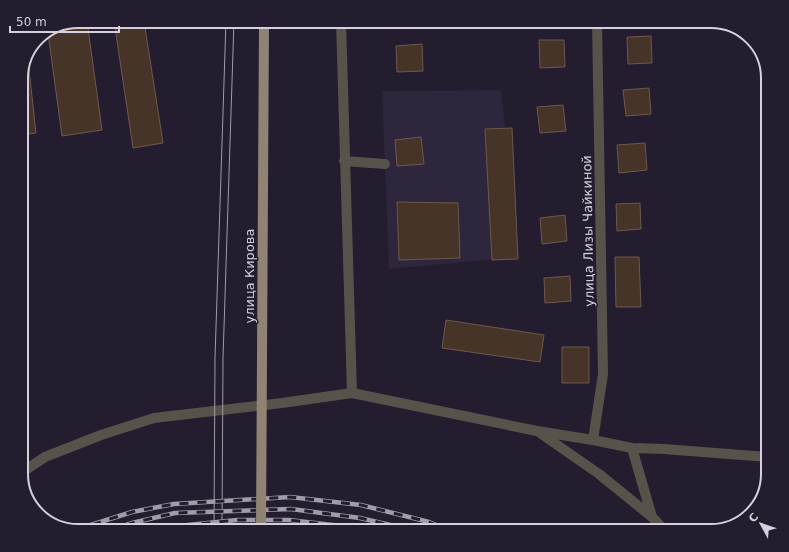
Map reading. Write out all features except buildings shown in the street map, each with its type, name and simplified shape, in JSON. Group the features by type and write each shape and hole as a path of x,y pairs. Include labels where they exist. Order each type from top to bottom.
{"main road":[{"name":"улица Кирова","path":"261,524 264,28"}],"street":[{"path":"341,28 352,393"},
{"name":"улица Лизы Чайкиной","path":"593,440 603,374 597,28"},
{"path":"344,162 385,164"},
{"path":"28,469 45,457 101,435 154,418 352,393 538,431 632,448 761,456"},
{"path":"538,431 599,474 658,524"},
{"path":"632,448 652,517"}],"shaded area":[{"path":"501,90 519,257 389,269 382,91"}],"tram line":[{"path":"214,524 215,358 226,28"},
{"path":"222,524 223,358 234,28"}],"railway":[{"path":"94,524 132,512 174,504 290,497 361,505 433,524"},
{"path":"129,524 175,513 291,509 360,518 386,524"},
{"path":"198,524 237,520 289,520 324,524"}]}
